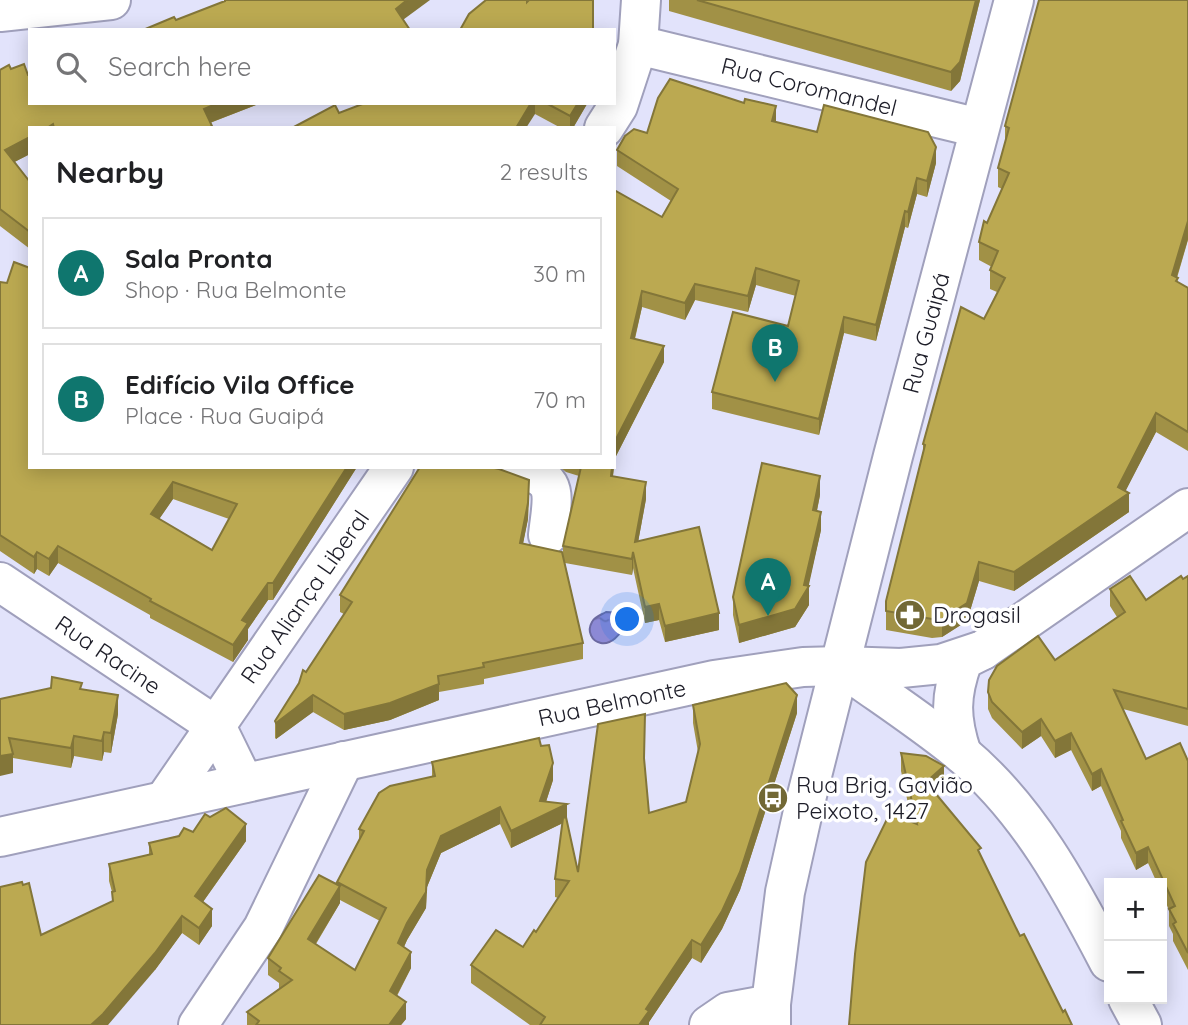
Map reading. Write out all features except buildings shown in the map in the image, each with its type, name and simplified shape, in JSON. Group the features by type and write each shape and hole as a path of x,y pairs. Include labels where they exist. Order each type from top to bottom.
{"main road":[{"path":"0,12 111,0"},
{"path":"605,126 618,106 638,45 641,0"},
{"name":"Rua Guaipá","path":"771,1014 785,892 1014,0"},
{"name":"Rua Coromandel","path":"638,45 979,128"},
{"name":"Rua Aliança Liberal","path":"164,801 393,469"},
{"path":"520,469 531,471 548,482 552,494 548,535"},
{"name":"Rua Belmonte","path":"0,837 714,680 803,667 901,668 941,664 983,650 1188,508"},
{"name":"Rua Racine","path":"0,582 216,726"},
{"path":"962,754 952,707 955,683 963,660 983,650"},
{"path":"841,666 962,754 988,779 1038,837 1104,952"},
{"path":"216,726 244,783"},
{"path":"198,1025 263,928 344,761"},
{"path":"1131,1004 1142,1025"},
{"path":"709,1025 728,1012 771,1014"}],"water":[{"path":"606,612 628,616 615,639 601,643 591,635 590,629 594,619"}],"place":[{"name":"Edifício Vila Office","path":"775,382"},
{"name":"Drogasil","path":"910,615"},
{"name":"Sala Pronta","path":"768,616"},
{"name":"Rua Brig. Gavião Peixoto, 1427","path":"773,798"}]}
